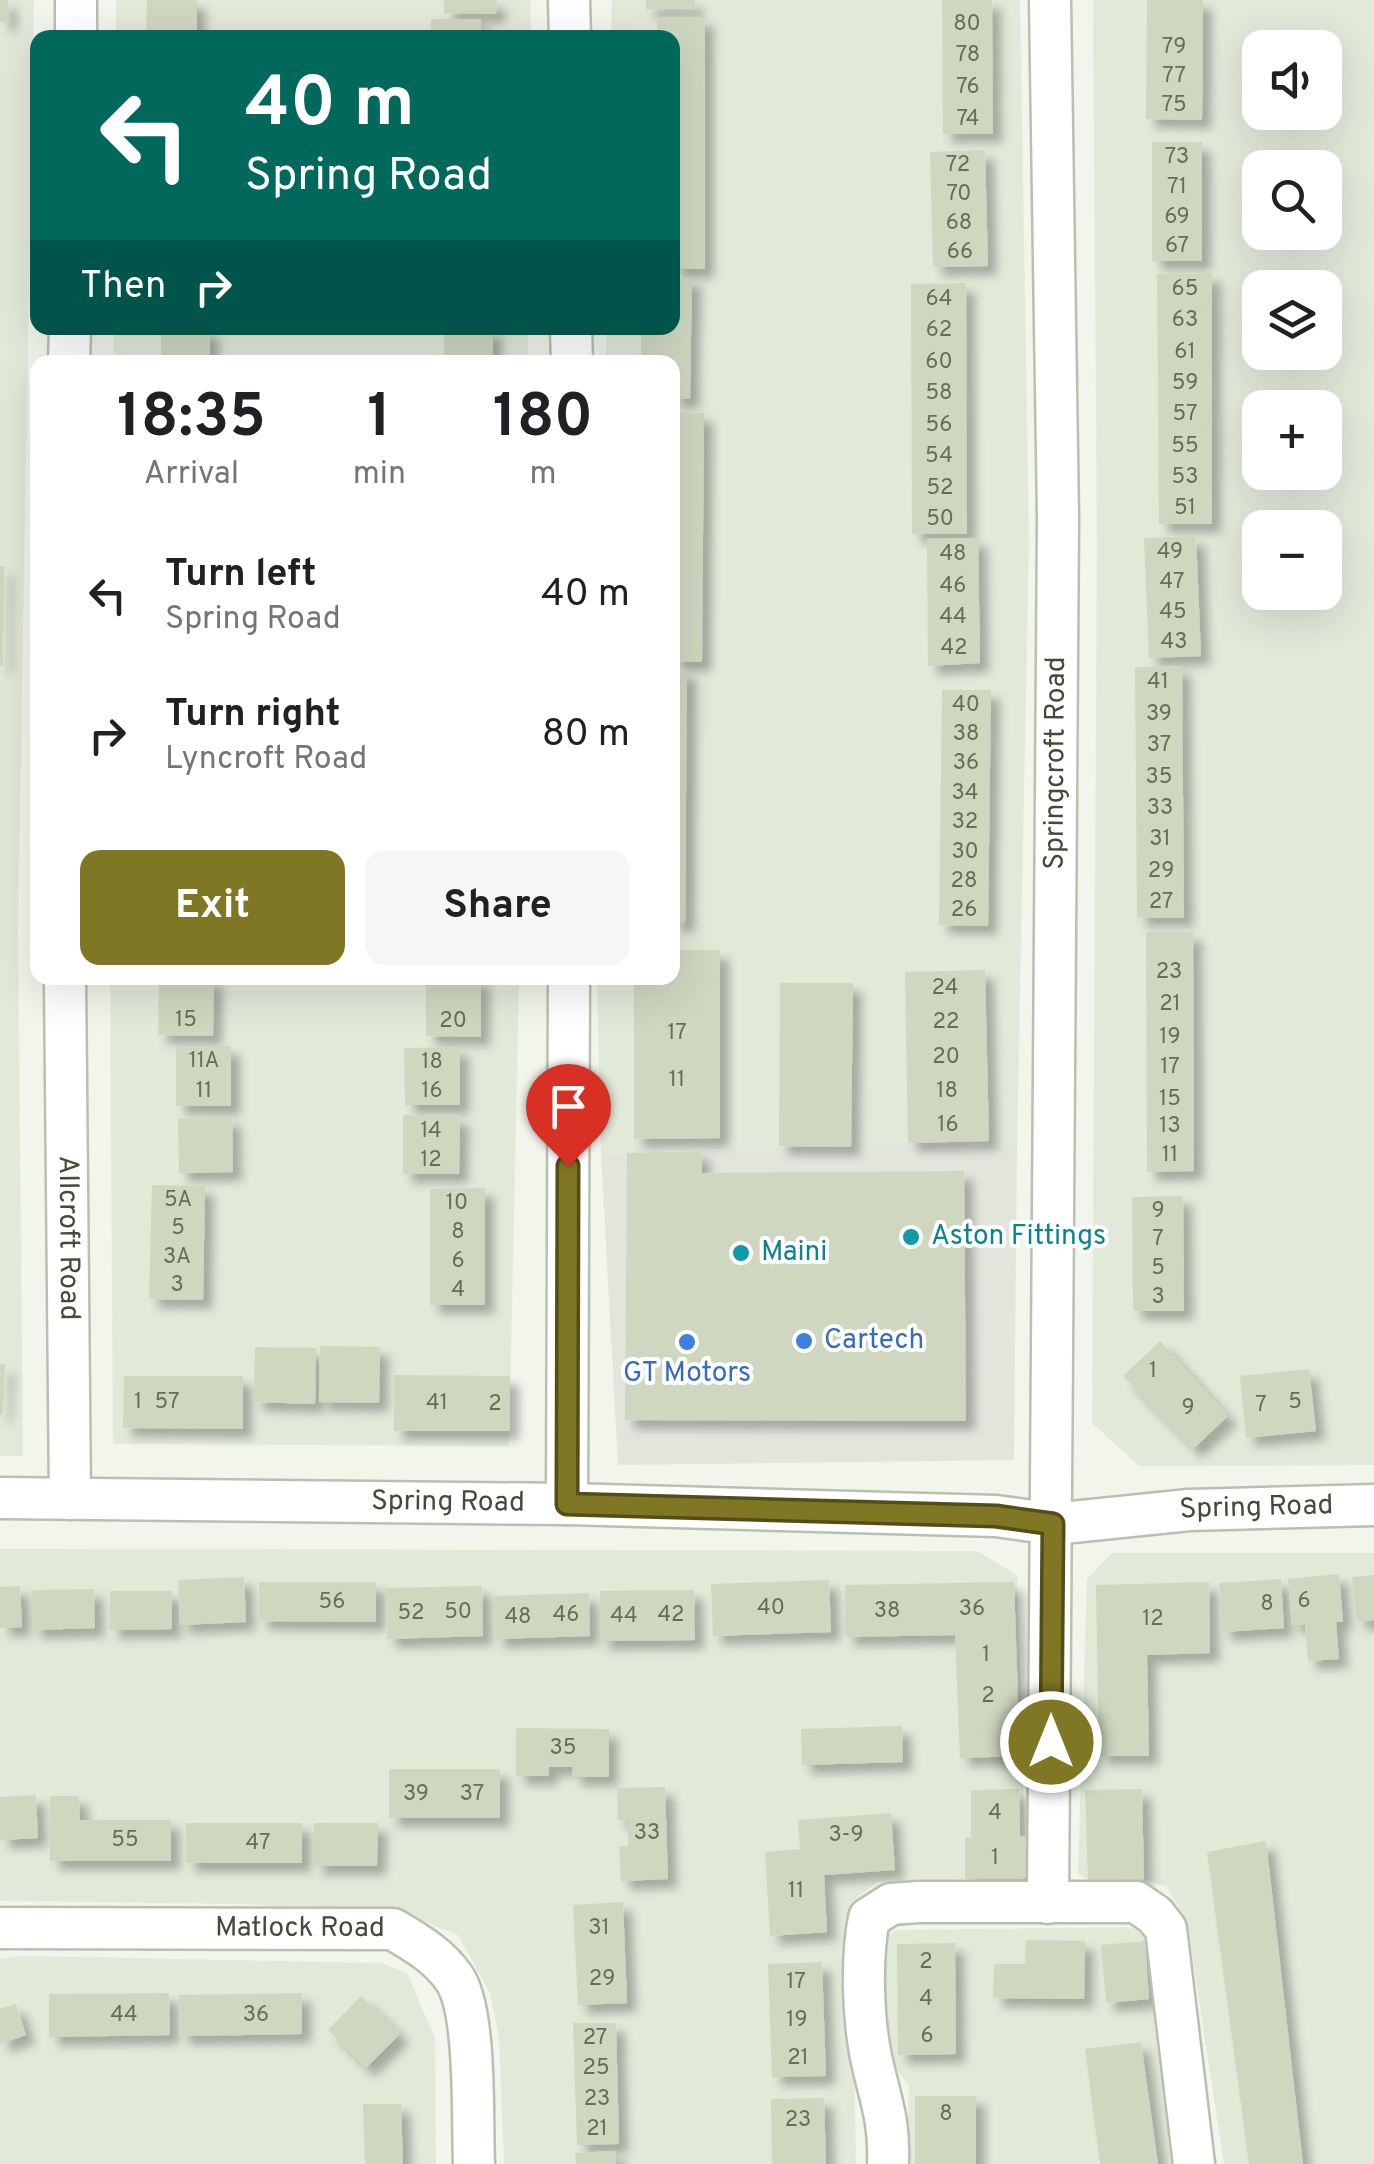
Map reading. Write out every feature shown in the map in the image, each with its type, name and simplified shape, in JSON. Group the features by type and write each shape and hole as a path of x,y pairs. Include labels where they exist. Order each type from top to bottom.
{"street":[{"path":"76,0 76,30"},
{"path":"570,0 570,30"},
{"name":"Springcroft Road","path":"1048,1903 1058,518 1050,0"},
{"name":"Allcroft Road","path":"65,985 70,1499"},
{"path":"567,1504 570,985"},
{"name":"Spring Road","path":"0,1498 567,1504 996,1516 1053,1524 1190,1510 1374,1505"},
{"path":"888,2164 890,2128 870,2053 864,1948 869,1918 890,1904 918,1902 1136,1902 1156,1914 1166,1929 1194,2164"},
{"name":"Matlock Road","path":"0,1928 392,1929 433,1953 456,1980 462,1996 467,2011 474,2164"}],"shaded area":[{"path":"0,0 34,0 33,30 30,30 18,929 23,1456 0,1456"},
{"path":"116,0 531,0 531,30 116,30"},
{"path":"612,0 1020,0 1029,541 1017,1145 908,1143 601,1155 597,985 680,985 680,355 606,355 606,335 680,335 680,30 611,30"},
{"path":"1093,0 1374,0 1374,1465 1139,1466 1092,1423 1097,543"},
{"path":"114,335 528,335 528,355 113,355"},
{"path":"110,985 519,985 509,1446 113,1444"},
{"path":"908,1143 1017,1145 1014,1460 618,1465 601,1155"},
{"path":"0,1549 977,1551 1017,1575 1026,1878 877,1882 851,1903 856,2164 504,2164 499,2038 490,1993 458,1935 401,1912 241,1904 0,1901"},
{"path":"1112,1553 1374,1553 1374,2164 1224,2164 1187,1921 1167,1887 1144,1879 1088,1881 1078,1873 1087,1579"},
{"path":"1138,1927 1148,1936 1172,2164 906,2164 909,2086 891,2062 882,2037 883,1937 897,1930"},
{"path":"21,1956 381,1963 407,1973 435,2038 436,2164 0,2164 0,1959"}],"building":[{"path":"0,0 8,0 8,23 0,22"},
{"path":"147,0 197,0 197,30 146,30"},
{"path":"444,0 497,0 496,14 444,13"},
{"path":"646,0 695,0 695,9 646,9"},
{"path":"942,0 992,0 993,134 943,134"},
{"path":"1147,0 1203,0 1202,120 1146,119"},
{"path":"657,17 705,17 705,269 680,269 680,30 657,30"},
{"path":"431,19 481,19 481,30 431,30"},
{"path":"1152,142 1202,142 1202,261 1152,261"},
{"path":"985,150 988,266 933,267 930,152"},
{"path":"1212,273 1212,524 1159,524 1157,274"},
{"path":"680,278 692,278 690,399 680,399 680,355 641,355 641,335 680,335"},
{"path":"966,283 967,534 912,534 911,284"},
{"path":"161,335 210,335 210,355 161,355"},
{"path":"444,335 493,335 493,355 444,355"},
{"path":"680,412 704,413 702,662 680,662"},
{"path":"1196,536 1201,656 1149,658 1144,538"},
{"path":"978,538 980,663 928,666 927,539"},
{"path":"0,566 4,566 3,666 0,666"},
{"path":"1182,666 1184,918 1137,918 1135,667"},
{"path":"680,670 687,670 685,923 680,923"},
{"path":"942,690 991,690 988,926 939,925"},
{"path":"1146,932 1193,932 1194,1171 1147,1172"},
{"path":"680,950 720,950 720,1138 634,1139 634,985 680,985"},
{"path":"985,970 989,1141 908,1143 905,972"},
{"path":"780,983 853,983 851,1147 779,1146"},
{"path":"159,985 214,985 213,1036 158,1035"},
{"path":"426,985 481,985 481,1037 426,1036"},
{"path":"176,1046 231,1046 231,1106 176,1106"},
{"path":"460,1047 460,1105 405,1105 404,1048"},
{"path":"403,1115 460,1116 459,1174 403,1174"},
{"path":"232,1117 233,1172 179,1173 178,1118"},
{"path":"701,1151 702,1173 964,1171 966,1421 625,1420 627,1153"},
{"path":"152,1185 205,1186 203,1300 149,1299"},
{"path":"485,1188 485,1305 430,1305 430,1189"},
{"path":"1183,1196 1184,1311 1133,1311 1132,1197"},
{"path":"1160,1341 1228,1416 1193,1449 1123,1376"},
{"path":"320,1346 380,1347 379,1403 319,1402"},
{"path":"255,1347 316,1348 315,1404 254,1402"},
{"path":"0,1364 5,1364 3,1415 0,1415"},
{"path":"1309,1369 1316,1431 1246,1438 1240,1376"},
{"path":"394,1375 510,1376 510,1431 394,1431"},
{"path":"124,1376 243,1376 243,1429 123,1428"},
{"path":"1339,1574 1343,1622 1336,1622 1339,1659 1308,1661 1305,1624 1292,1625 1288,1579"},
{"path":"1374,1575 1374,1620 1357,1621 1352,1577"},
{"path":"244,1577 246,1622 180,1625 178,1580"},
{"path":"1281,1579 1284,1628 1222,1632 1219,1583"},
{"path":"829,1580 831,1632 713,1636 711,1584"},
{"path":"259,1582 376,1582 376,1622 259,1621"},
{"path":"1014,1582 1020,1756 960,1758 955,1635 845,1637 845,1585"},
{"path":"1209,1582 1210,1653 1147,1655 1149,1756 1099,1756 1096,1585"},
{"path":"20,1586 22,1627 0,1628 0,1587"},
{"path":"482,1586 483,1636 387,1639 386,1588"},
{"path":"94,1589 95,1628 32,1630 32,1590"},
{"path":"694,1590 695,1640 600,1641 600,1591"},
{"path":"110,1591 172,1591 172,1629 110,1630"},
{"path":"589,1593 590,1636 495,1639 494,1596"},
{"path":"902,1726 903,1762 802,1765 801,1729"},
{"path":"516,1728 609,1729 609,1777 572,1777 573,1767 549,1767 549,1776 516,1776"},
{"path":"389,1769 500,1769 500,1818 389,1818"},
{"path":"665,1787 668,1879 621,1881 619,1846 628,1846 628,1821 618,1820 617,1788"},
{"path":"1019,1789 1026,1878 965,1879 965,1837 971,1838 971,1790"},
{"path":"1142,1789 1144,1879 1088,1881 1085,1790"},
{"path":"36,1795 38,1838 0,1840 0,1797"},
{"path":"50,1796 79,1796 80,1820 171,1820 171,1861 50,1861"},
{"path":"891,1813 895,1870 824,1875 827,1932 770,1936 765,1852 800,1849 798,1820"},
{"path":"186,1823 302,1823 302,1863 186,1863"},
{"path":"314,1823 378,1823 377,1866 314,1866"},
{"path":"1266,1841 1303,2164 1249,2164 1207,1852"},
{"path":"623,1902 627,2003 578,2005 573,1905"},
{"path":"1026,1940 1085,1941 1084,1999 993,1998 994,1964 1025,1964"},
{"path":"1145,1941 1149,1999 1106,2003 1101,1945"},
{"path":"955,1943 956,2054 898,2055 897,1944"},
{"path":"822,1962 826,2076 772,2077 768,1964"},
{"path":"169,1993 170,2035 49,2037 49,1994"},
{"path":"302,1993 302,2034 180,2036 179,1995"},
{"path":"361,1996 400,2034 366,2068 328,2030"},
{"path":"16,2004 26,2035 0,2044 0,2009"},
{"path":"573,2023 616,2023 619,2144 577,2145"},
{"path":"1141,2042 1158,2164 1100,2164 1085,2049"},
{"path":"915,2096 976,2096 976,2164 915,2164"},
{"path":"824,2098 826,2164 772,2164 771,2099"},
{"path":"363,2104 401,2104 403,2164 365,2164"},
{"path":"616,2151 616,2164 576,2164 575,2153"}],"place":[{"name":"Aston Fittings","path":"911,1237"},
{"name":"Maini","path":"741,1253"},
{"name":"Cartech","path":"804,1341"},
{"name":"GT Motors","path":"687,1342"}],"route":[{"path":"568,1166 567,1504 996,1516 1053,1524 1051,1742"}]}
